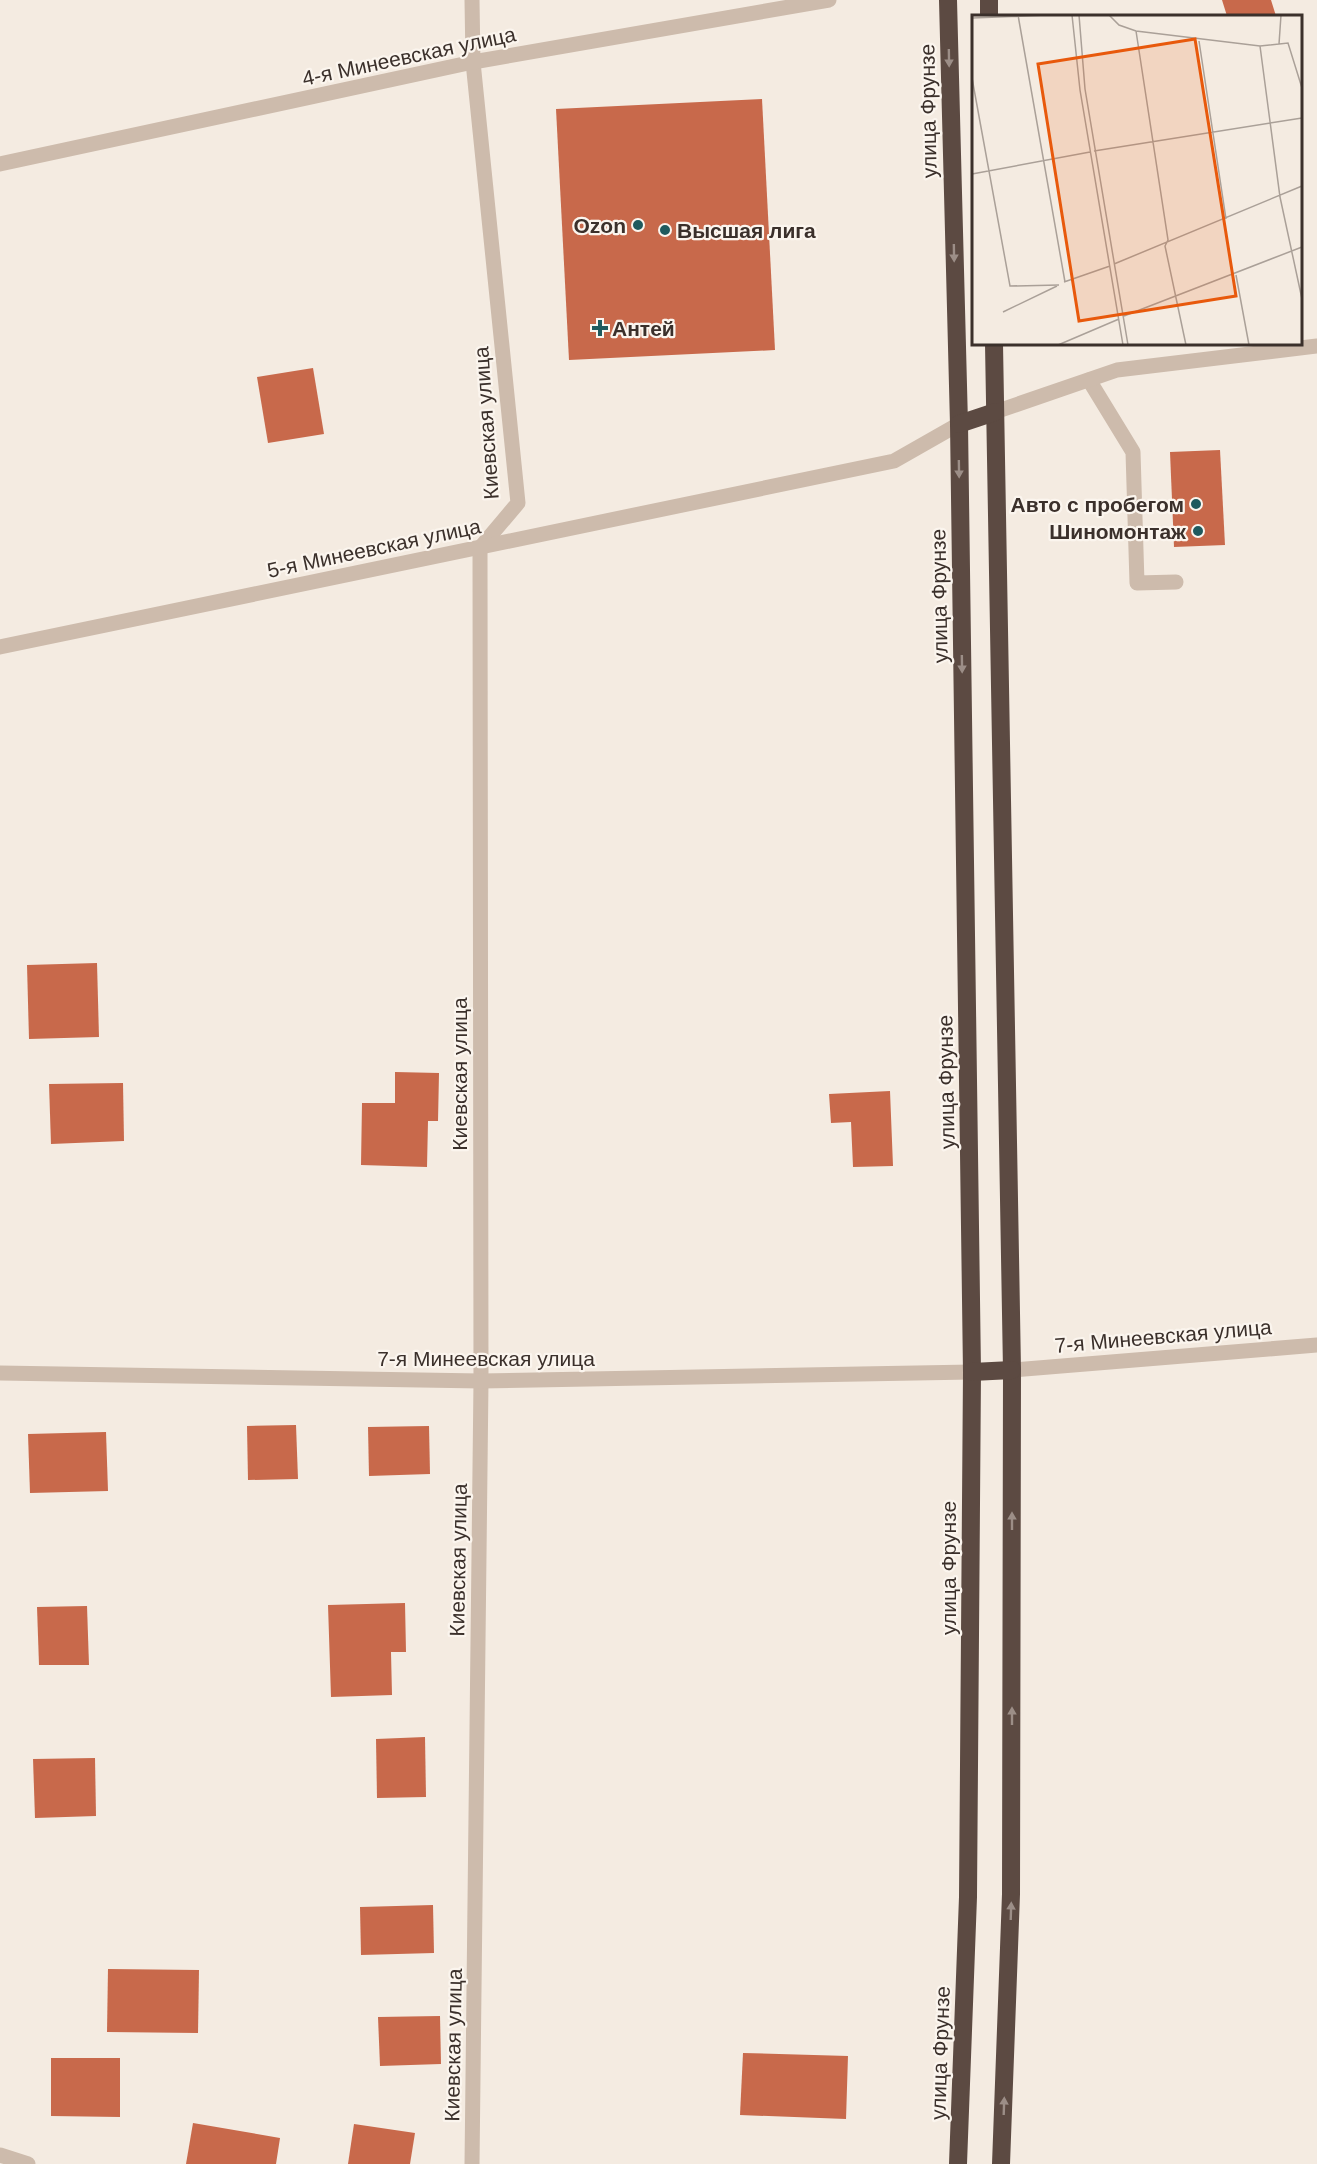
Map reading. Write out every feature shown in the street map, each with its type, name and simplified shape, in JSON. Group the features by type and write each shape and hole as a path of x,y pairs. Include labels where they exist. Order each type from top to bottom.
{"highway":[{"name":"улица Фрунзе","path":"948,0 959,424 972,1372 969,1897 958,2164"},
{"path":"994,345 1012,1370 1011,1894 1001,2164"},
{"path":"959,424 995,412"},
{"path":"972,1372 1012,1370"}],"street":[{"name":"Киевская улица","path":"472,0 473,63 518,503 480,548 481,1381 472,2164"},
{"name":"4-я Минеевская улица","path":"0,164 473,63 829,0"},
{"path":"995,412 1117,370 1317,346"},
{"path":"1089,380 1133,452 1137,583 1176,582"},
{"name":"5-я Минеевская улица","path":"0,647 894,461 959,424"},
{"name":"7-я Минеевская улица","path":"1012,1370 1317,1345"},
{"name":"7-я Минеевская улица","path":"0,1373 481,1381 972,1372"},
{"path":"0,2155 28,2164"}],"building":[{"path":"1222,0 1271,0 1276,15 1227,15"},
{"name":"Высшая лига","path":"762,99 775,350 569,360 556,109"},
{"path":"313,368 324,434 268,443 257,377"},
{"path":"1220,450 1225,545 1174,547 1170,452"},
{"path":"97,963 99,1037 29,1039 27,965"},
{"path":"395,1072 439,1073 438,1121 428,1121 427,1167 361,1165 362,1103 395,1103"},
{"path":"123,1083 124,1141 51,1144 49,1084"},
{"path":"890,1091 893,1166 853,1167 851,1122 831,1123 829,1094"},
{"path":"296,1425 298,1479 248,1480 247,1426"},
{"path":"429,1426 430,1474 369,1476 368,1427"},
{"path":"106,1432 108,1491 30,1493 28,1434"},
{"path":"405,1603 406,1652 391,1652 392,1695 331,1697 328,1605"},
{"path":"87,1606 89,1665 39,1665 37,1607"},
{"path":"425,1737 426,1797 377,1798 376,1739"},
{"path":"95,1758 96,1816 35,1818 33,1759"},
{"path":"433,1905 434,1953 361,1955 360,1907"},
{"path":"108,1969 199,1970 198,2033 107,2032"},
{"path":"440,2016 441,2064 380,2066 378,2017"},
{"path":"743,2053 848,2056 846,2119 740,2115"},
{"path":"51,2058 120,2058 120,2117 51,2116"},
{"path":"193,2123 280,2138 276,2164 186,2164"},
{"path":"354,2124 415,2133 410,2164 348,2164"}],"place":[{"name":"Ozon","path":"638,225"},
{"name":"Высшая лига","path":"665,230"},
{"name":"Антей","path":"600,328"},
{"name":"Авто с пробегом","path":"1196,504"},
{"name":"Шиномонтаж","path":"1198,531"}]}
